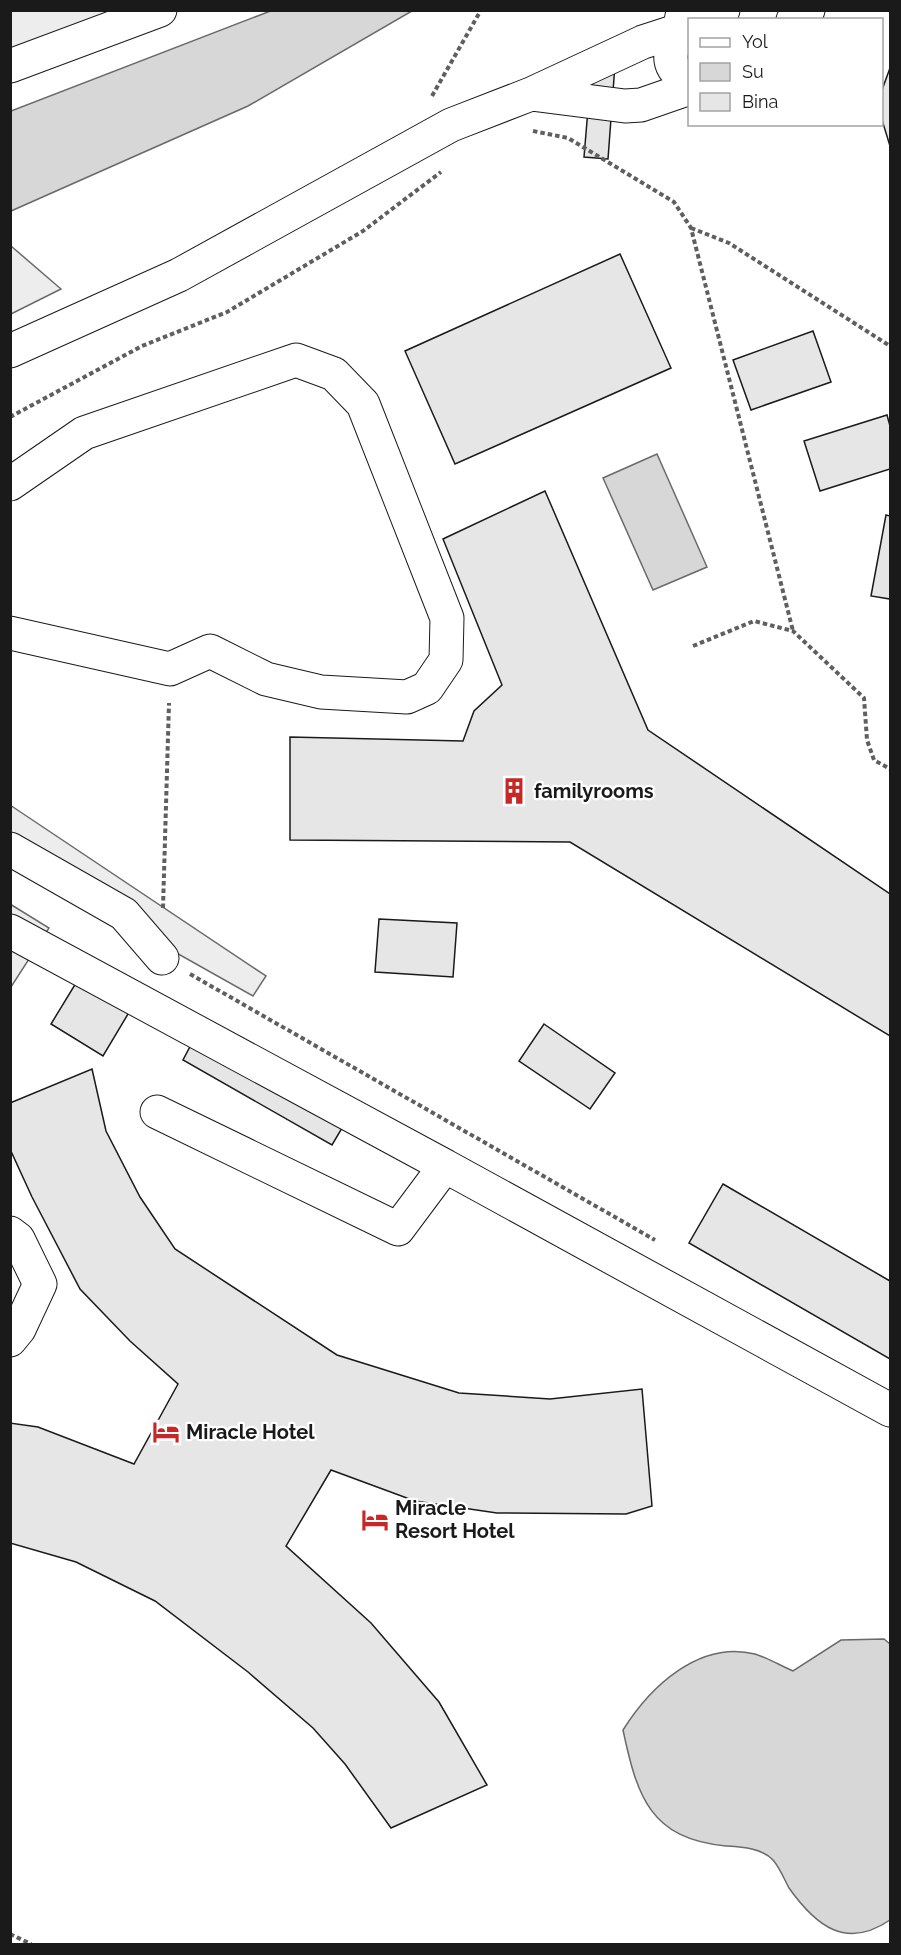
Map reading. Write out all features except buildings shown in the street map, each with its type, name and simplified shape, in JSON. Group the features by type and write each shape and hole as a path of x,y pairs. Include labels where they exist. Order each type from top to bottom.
{"lane":[{"path":"10,66 160,10"},
{"path":"699,18 723,10"},
{"path":"10,351 179,275 330,194 451,125 531,94 688,22"},
{"path":"688,23 672,43 671,58 677,72 688,80"},
{"path":"531,94 625,106 641,105 688,89"},
{"path":"10,484 84,433 296,360 334,374 363,404 447,618 446,660 426,688 407,697 321,692 266,679 210,651 170,669 10,633"},
{"path":"10,849 124,914 162,958"},
{"path":"10,931 891,1410"},
{"path":"157,1112 398,1229 445,1166"},
{"path":"10,1233 18,1239 40,1284 19,1329 10,1340"}],"path":[{"path":"428,103 481,10"},
{"path":"521,133 533,131 568,138 674,202 691,228 793,631"},
{"path":"10,417 142,346 227,312 363,231 448,166"},
{"path":"691,228 729,243 891,346"},
{"path":"693,646 754,621 793,631 864,698 867,740 874,760 891,769"},
{"path":"170,669 162,958 664,1245"},
{"path":"10,1934 30,1944"}],"shaded area":[{"path":"11,11 122,11 11,55"},
{"path":"11,246 61,289 11,314"},
{"path":"10,805 266,976 253,996 11,860"},
{"path":"10,904 49,928 11,987 10,987"}],"water":[{"path":"273,10 412,11 248,106 11,211 11,111"},
{"path":"657,454 707,567 653,590 603,478"},
{"path":"884,1639 890,1644 890,1920 874,1929 859,1933 846,1933 833,1930 810,1913 789,1888 778,1866 763,1853 751,1849 700,1842 664,1824 651,1810 642,1794 634,1775 623,1730 647,1698 662,1683 696,1661 715,1654 734,1651 755,1654 793,1671 841,1640"}],"place":[{"name":"familyrooms","path":"514,791"},
{"name":"Miracle Hotel","path":"166,1432"},
{"name":"Miracle Resort Hotel","path":"375,1520"}]}
